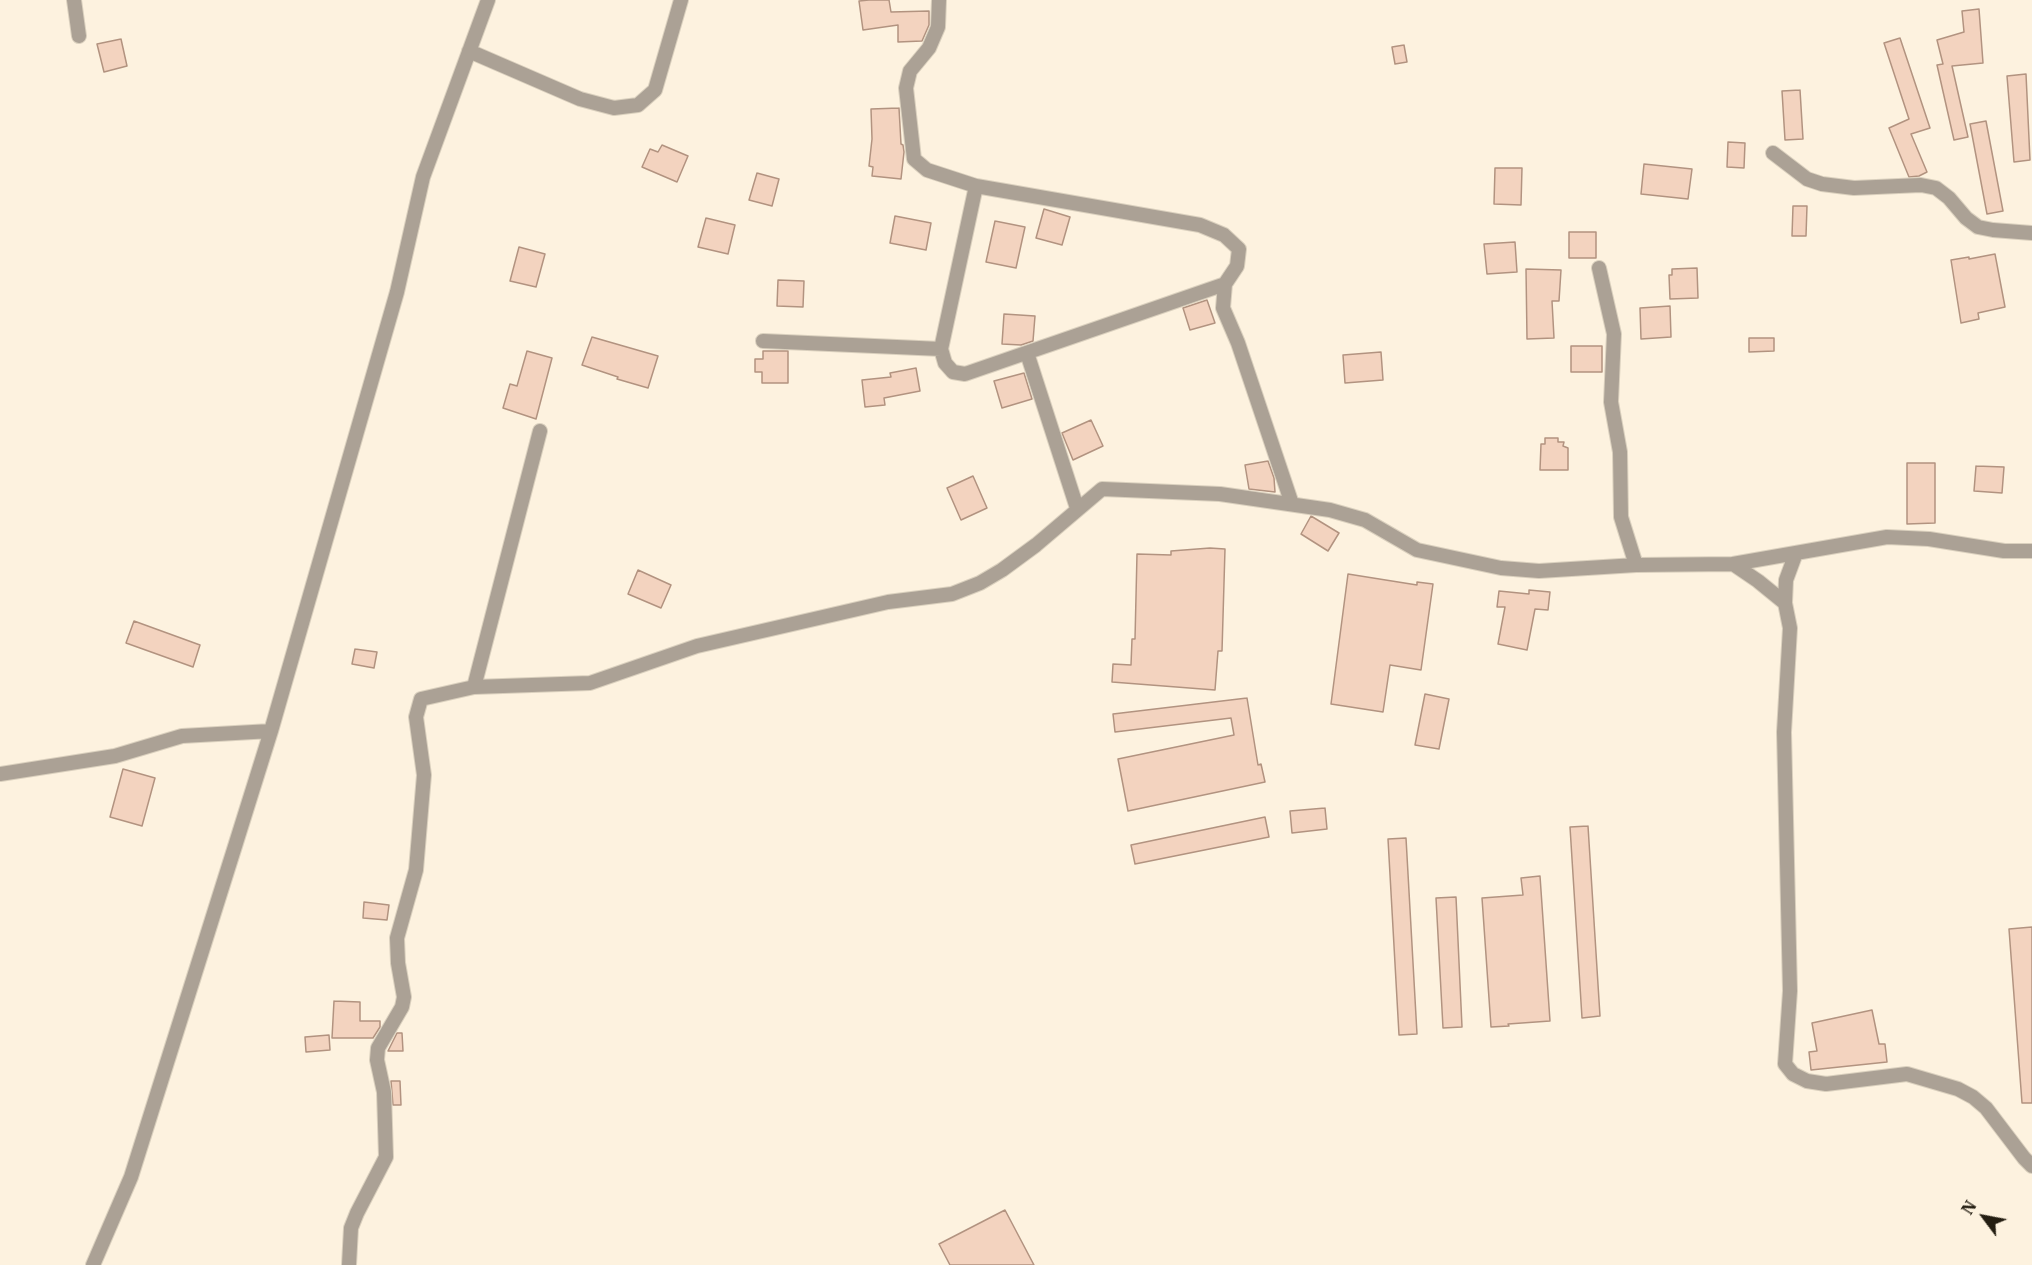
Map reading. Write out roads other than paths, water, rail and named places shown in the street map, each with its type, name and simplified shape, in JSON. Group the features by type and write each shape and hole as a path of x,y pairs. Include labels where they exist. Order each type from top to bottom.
{"street":[{"path":"74,0 79,36"},
{"path":"93,1265 130,1177 271,731 397,292 423,177 488,0"},
{"path":"469,51 580,99 614,108 638,105 655,90 681,0"},
{"path":"939,0 938,27 929,48 910,71 906,88 914,159 927,170 976,186 1200,225 1224,235 1239,249 1237,266 1225,284 1223,308 1292,504"},
{"path":"1773,153 1807,179 1822,184 1854,188 1921,185 1936,188 1949,198 1965,218 1978,227 2032,233"},
{"path":"976,186 941,349 945,363 953,372 965,374 1225,284"},
{"path":"1599,267 1614,334 1611,402 1620,452 1621,517 1636,565"},
{"path":"763,341 941,349"},
{"path":"1027,353 1077,508"},
{"path":"474,687 540,431"},
{"path":"349,1265 351,1228 386,1157 384,1092 377,1060 378,1048 402,1007 404,997 398,963 397,938 416,870 424,775 416,717 421,699 474,687 590,683 697,645 888,602 952,594 980,584 1002,570 1036,545 1102,489 1220,494 1330,510 1365,520 1417,550 1500,568 1539,572 1636,565 1733,564 1887,537 1929,539 2004,551 2032,550"},
{"path":"1796,553 1786,580 1785,603 1790,628 1784,732 1790,991 1785,1064 1793,1074 1800,1078 1826,1084 1907,1074 1958,1089 1973,1097 1986,1108 2032,1166"},
{"path":"1733,564 1785,603"},
{"path":"0,774 116,756 182,736 271,731"}]}
